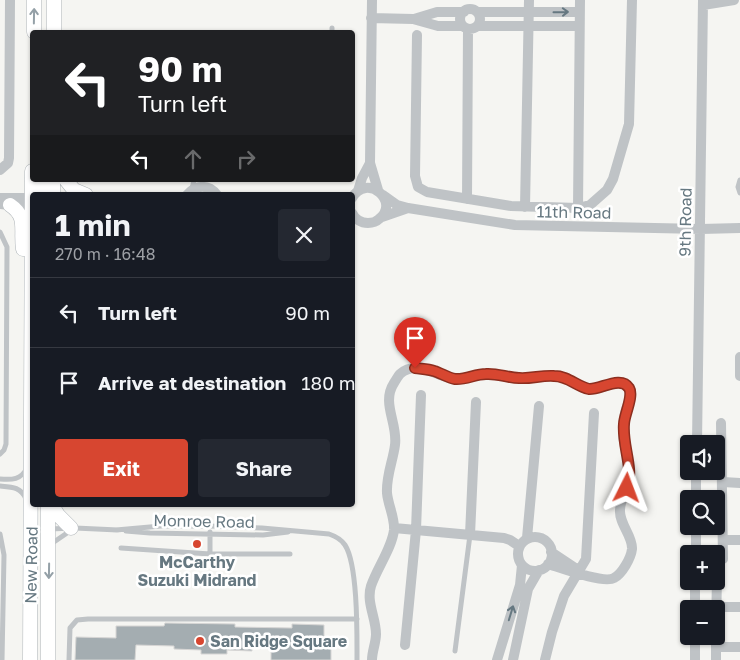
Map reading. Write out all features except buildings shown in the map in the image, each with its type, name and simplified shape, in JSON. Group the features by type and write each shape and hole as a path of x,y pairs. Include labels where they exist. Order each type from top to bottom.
{"main road":[{"path":"34,0 34,30"},
{"path":"54,0 54,30"},
{"path":"68,182 74,190 79,192"},
{"path":"3,202 18,210 22,218 23,248 30,271"},
{"name":"New Road","path":"30,660 31,507"},
{"name":"New Road","path":"48,660 50,507"},
{"path":"52,507 73,528"},
{"path":"31,555 38,541 49,529"}],"street":[{"path":"0,170 8,163 9,158 10,0"},
{"path":"372,0 370,163 380,193 386,202 386,210 382,217"},
{"path":"525,208 529,0"},
{"path":"578,208 580,0"},
{"path":"417,36 416,182 422,191 525,208 578,208 590,205 610,186 627,137 629,124 632,0"},
{"path":"703,3 734,0"},
{"name":"9th Road","path":"696,435 703,3"},
{"path":"413,19 437,12 471,8 529,13 579,12"},
{"path":"470,27 460,19 471,8"},
{"path":"470,27 480,20 471,8"},
{"path":"372,18 413,19 438,26 579,26"},
{"path":"467,199 470,27"},
{"path":"355,193 370,163"},
{"path":"191,188 206,186 214,190"},
{"path":"355,194 365,188 372,188 380,193"},
{"name":"11th Road","path":"380,193 397,205 408,208 514,225 700,229 740,228"},
{"path":"3,202 30,198"},
{"path":"3,202 30,209"},
{"name":"11th Road","path":"355,217 360,221 376,222 382,217 408,208"},
{"path":"740,357 740,376"},
{"path":"372,660 376,633 370,591 394,528 387,494 387,482 396,433 388,399 390,388 400,374 407,370 415,368 435,371 455,379 483,374 520,378 555,376 568,379 580,386 594,389 616,383 622,383 629,388 631,397 626,412 623,436 630,479 620,505 620,513 632,547 630,555 619,575 605,580 548,564"},
{"path":"405,645 416,530 421,394"},
{"path":"470,535 476,402"},
{"path":"527,538 539,406"},
{"path":"545,660 561,603 585,562 594,413"},
{"path":"721,423 724,545"},
{"path":"723,482 740,483"},
{"path":"394,528 508,539 519,546"},
{"path":"497,660 520,585 522,565 518,556 519,546 527,538 541,538 548,544 552,552 580,573"},
{"path":"724,540 740,540"},
{"path":"513,660 528,589 539,570 548,564 552,552"},
{"path":"522,565 530,570 539,570"},
{"path":"725,607 740,607"},
{"path":"502,644 515,647"},
{"path":"695,645 695,660"},
{"path":"716,660 716,647 740,647"}],"lane":[{"path":"740,180 738,187 740,193"},
{"path":"0,232 7,247 6,444 0,454"},
{"path":"0,479 17,479 24,474 30,450"},
{"path":"1,487 17,488 23,493 31,532"},
{"name":"Monroe Road","path":"116,530 161,526 210,526 329,534 338,538 345,545 351,565 357,619"},
{"path":"210,526 210,554"},
{"path":"49,546 73,528"},
{"name":"Monroe Road","path":"49,529 73,528 150,533 263,535 292,532"},
{"path":"0,534 4,555 2,660"},
{"path":"455,651 470,535"},
{"path":"121,548 210,554 290,554"},
{"path":"69,660 70,628 73,623 82,620 357,619 357,660"}],"place":[{"name":"McCarthy Suzuki Midrand","path":"197,544"},
{"name":"San Ridge Square","path":"200,641"}],"route":[{"path":"415,368 435,371 455,379 483,374 520,378 555,376 568,379 580,386 594,389 616,383 626,385 629,388 631,397 626,412 623,436 630,473 627,488"}]}
